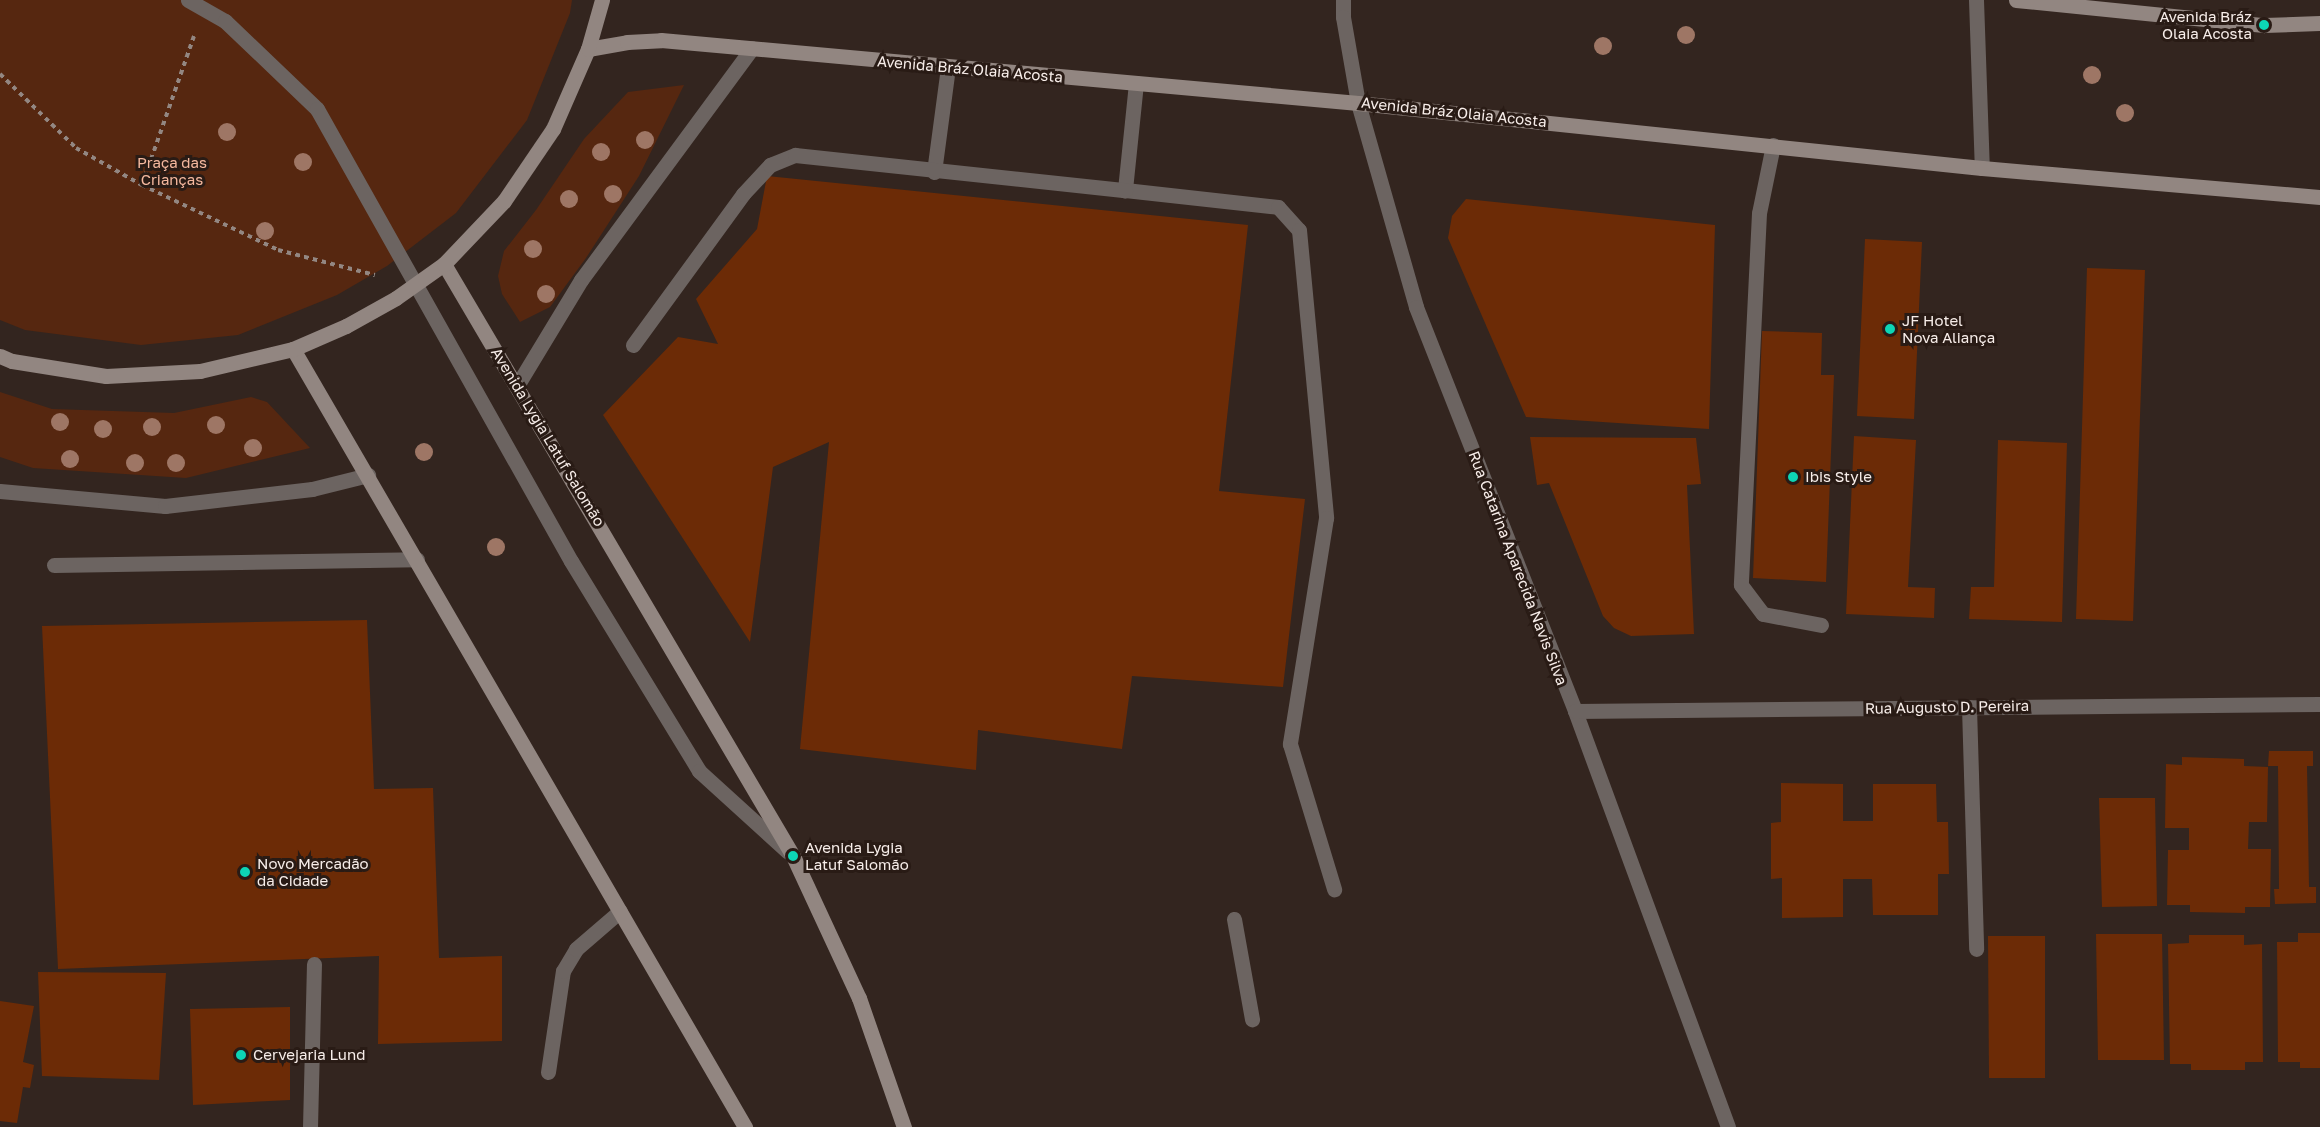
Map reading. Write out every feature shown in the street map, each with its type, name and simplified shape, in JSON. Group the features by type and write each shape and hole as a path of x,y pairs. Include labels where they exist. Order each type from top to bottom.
{"main road":[{"path":"0,356 106,375 200,372 293,349 346,327 444,264 504,201 547,138 588,49 603,0"},
{"path":"2016,0 2264,25 2320,23"},
{"name":"Avenida Bráz Olaia Acosta","path":"588,49 627,42 661,40 1358,103 1982,168 2320,196"},
{"name":"Avenida Lygia Latuf Salomão","path":"444,264 518,384 793,856 860,998 904,1127"},
{"path":"293,349 417,558 745,1127"}],"street":[{"path":"188,0 225,21 317,109 571,561 699,771 793,856"},
{"name":"Rua Catarina Aparecida Navis Silva","path":"1343,0 1343,17 1358,103 1416,307 1575,711 1728,1127"},
{"path":"1976,0 1982,168"},
{"path":"518,384 581,280 752,48"},
{"path":"934,171 948,67"},
{"path":"1125,190 1136,83"},
{"path":"1773,146 1759,213 1741,585 1763,614 1821,625"},
{"path":"633,345 742,194 770,165 795,155 1278,207 1299,230 1326,518 1297,714 1290,744 1334,889"},
{"path":"0,491 165,506 312,489 368,476"},
{"path":"54,565 417,558"},
{"name":"Rua Augusto D. Pereira","path":"1575,711 2320,704"},
{"path":"1969,707 1976,949"},
{"path":"548,1072 563,971 576,949 620,911"},
{"path":"1234,919 1252,1020"},
{"path":"310,1127 314,964"}],"path":[{"path":"142,184 203,9"},
{"path":"0,74 76,148 142,184 278,250 414,285"}],"green space":[{"name":"Praça das Crianças","path":"0,0 572,0 570,13 527,120 456,213 387,266 337,295 238,335 141,345 25,330 0,320"},
{"path":"684,85 639,176 586,258 550,307 520,322 502,294 498,276 504,251 536,210 584,139 628,92"},
{"path":"0,392 52,409 174,413 251,397 267,402 310,448 186,478 33,468 0,457"}],"building":[{"path":"767,176 1248,225 1219,491 1305,499 1283,687 1132,676 1122,749 978,730 976,770 800,749 829,442 773,467 750,642 603,415 678,337 718,344 696,299 757,229"},
{"path":"1466,199 1715,225 1709,429 1526,417 1448,238 1452,216"},
{"name":"JF Hotel Nova Aliança","path":"1865,239 1922,242 1914,419 1857,416"},
{"path":"2087,268 2145,270 2133,621 2076,619"},
{"name":"Ibis Style","path":"1762,331 1822,333 1821,375 1834,375 1826,582 1753,578"},
{"path":"1854,436 1916,440 1908,587 1935,588 1934,618 1846,614"},
{"path":"1530,437 1696,438 1701,484 1687,485 1694,634 1631,636 1614,628 1603,616 1549,483 1537,485"},
{"path":"1998,440 2067,443 2062,622 1969,619 1971,587 1994,587"},
{"name":"Novo Mercadão da Cidade","path":"367,620 374,789 433,788 439,958 502,956 502,1041 378,1044 379,956 58,969 42,626"},
{"path":"2269,751 2313,751 2313,766 2307,766 2309,887 2316,887 2316,903 2275,904 2274,889 2279,889 2278,766 2268,766"},
{"path":"2182,757 2244,759 2244,766 2268,767 2267,822 2249,822 2248,849 2271,849 2270,907 2245,907 2245,913 2190,912 2190,905 2167,905 2168,850 2189,850 2189,828 2165,828 2166,764 2182,765"},
{"path":"1781,783 1843,784 1843,821 1873,821 1873,784 1936,784 1937,822 1948,822 1949,874 1938,874 1938,915 1873,915 1872,879 1843,879 1843,917 1782,918 1782,878 1771,879 1771,823 1781,822"},
{"path":"2099,798 2155,798 2157,906 2102,907"},
{"path":"2298,933 2320,933 2320,1068 2300,1068 2300,1062 2278,1062 2277,942 2298,942"},
{"path":"2096,934 2162,934 2164,1060 2098,1060"},
{"path":"2189,935 2244,935 2244,945 2262,944 2263,1062 2245,1062 2245,1070 2191,1070 2191,1064 2170,1064 2168,944 2189,943"},
{"path":"1988,936 2045,936 2045,1078 1989,1078"},
{"path":"38,972 166,973 159,1080 42,1076"},
{"path":"0,1001 34,1006 23,1062 34,1065 30,1088 23,1087 17,1123 0,1121"},
{"name":"Cervejaria Lund","path":"290,1007 290,1100 193,1105 190,1009"}],"place":[{"name":"Avenida Bráz Olaia Acosta","path":"2264,25"},
{"name":"JF Hotel Nova Aliança","path":"1890,329"},
{"name":"Ibis Style","path":"1793,477"},
{"name":"Avenida Lygia Latuf Salomão","path":"793,856"},
{"name":"Novo Mercadão da Cidade","path":"245,872"},
{"name":"Cervejaria Lund","path":"241,1055"}]}
